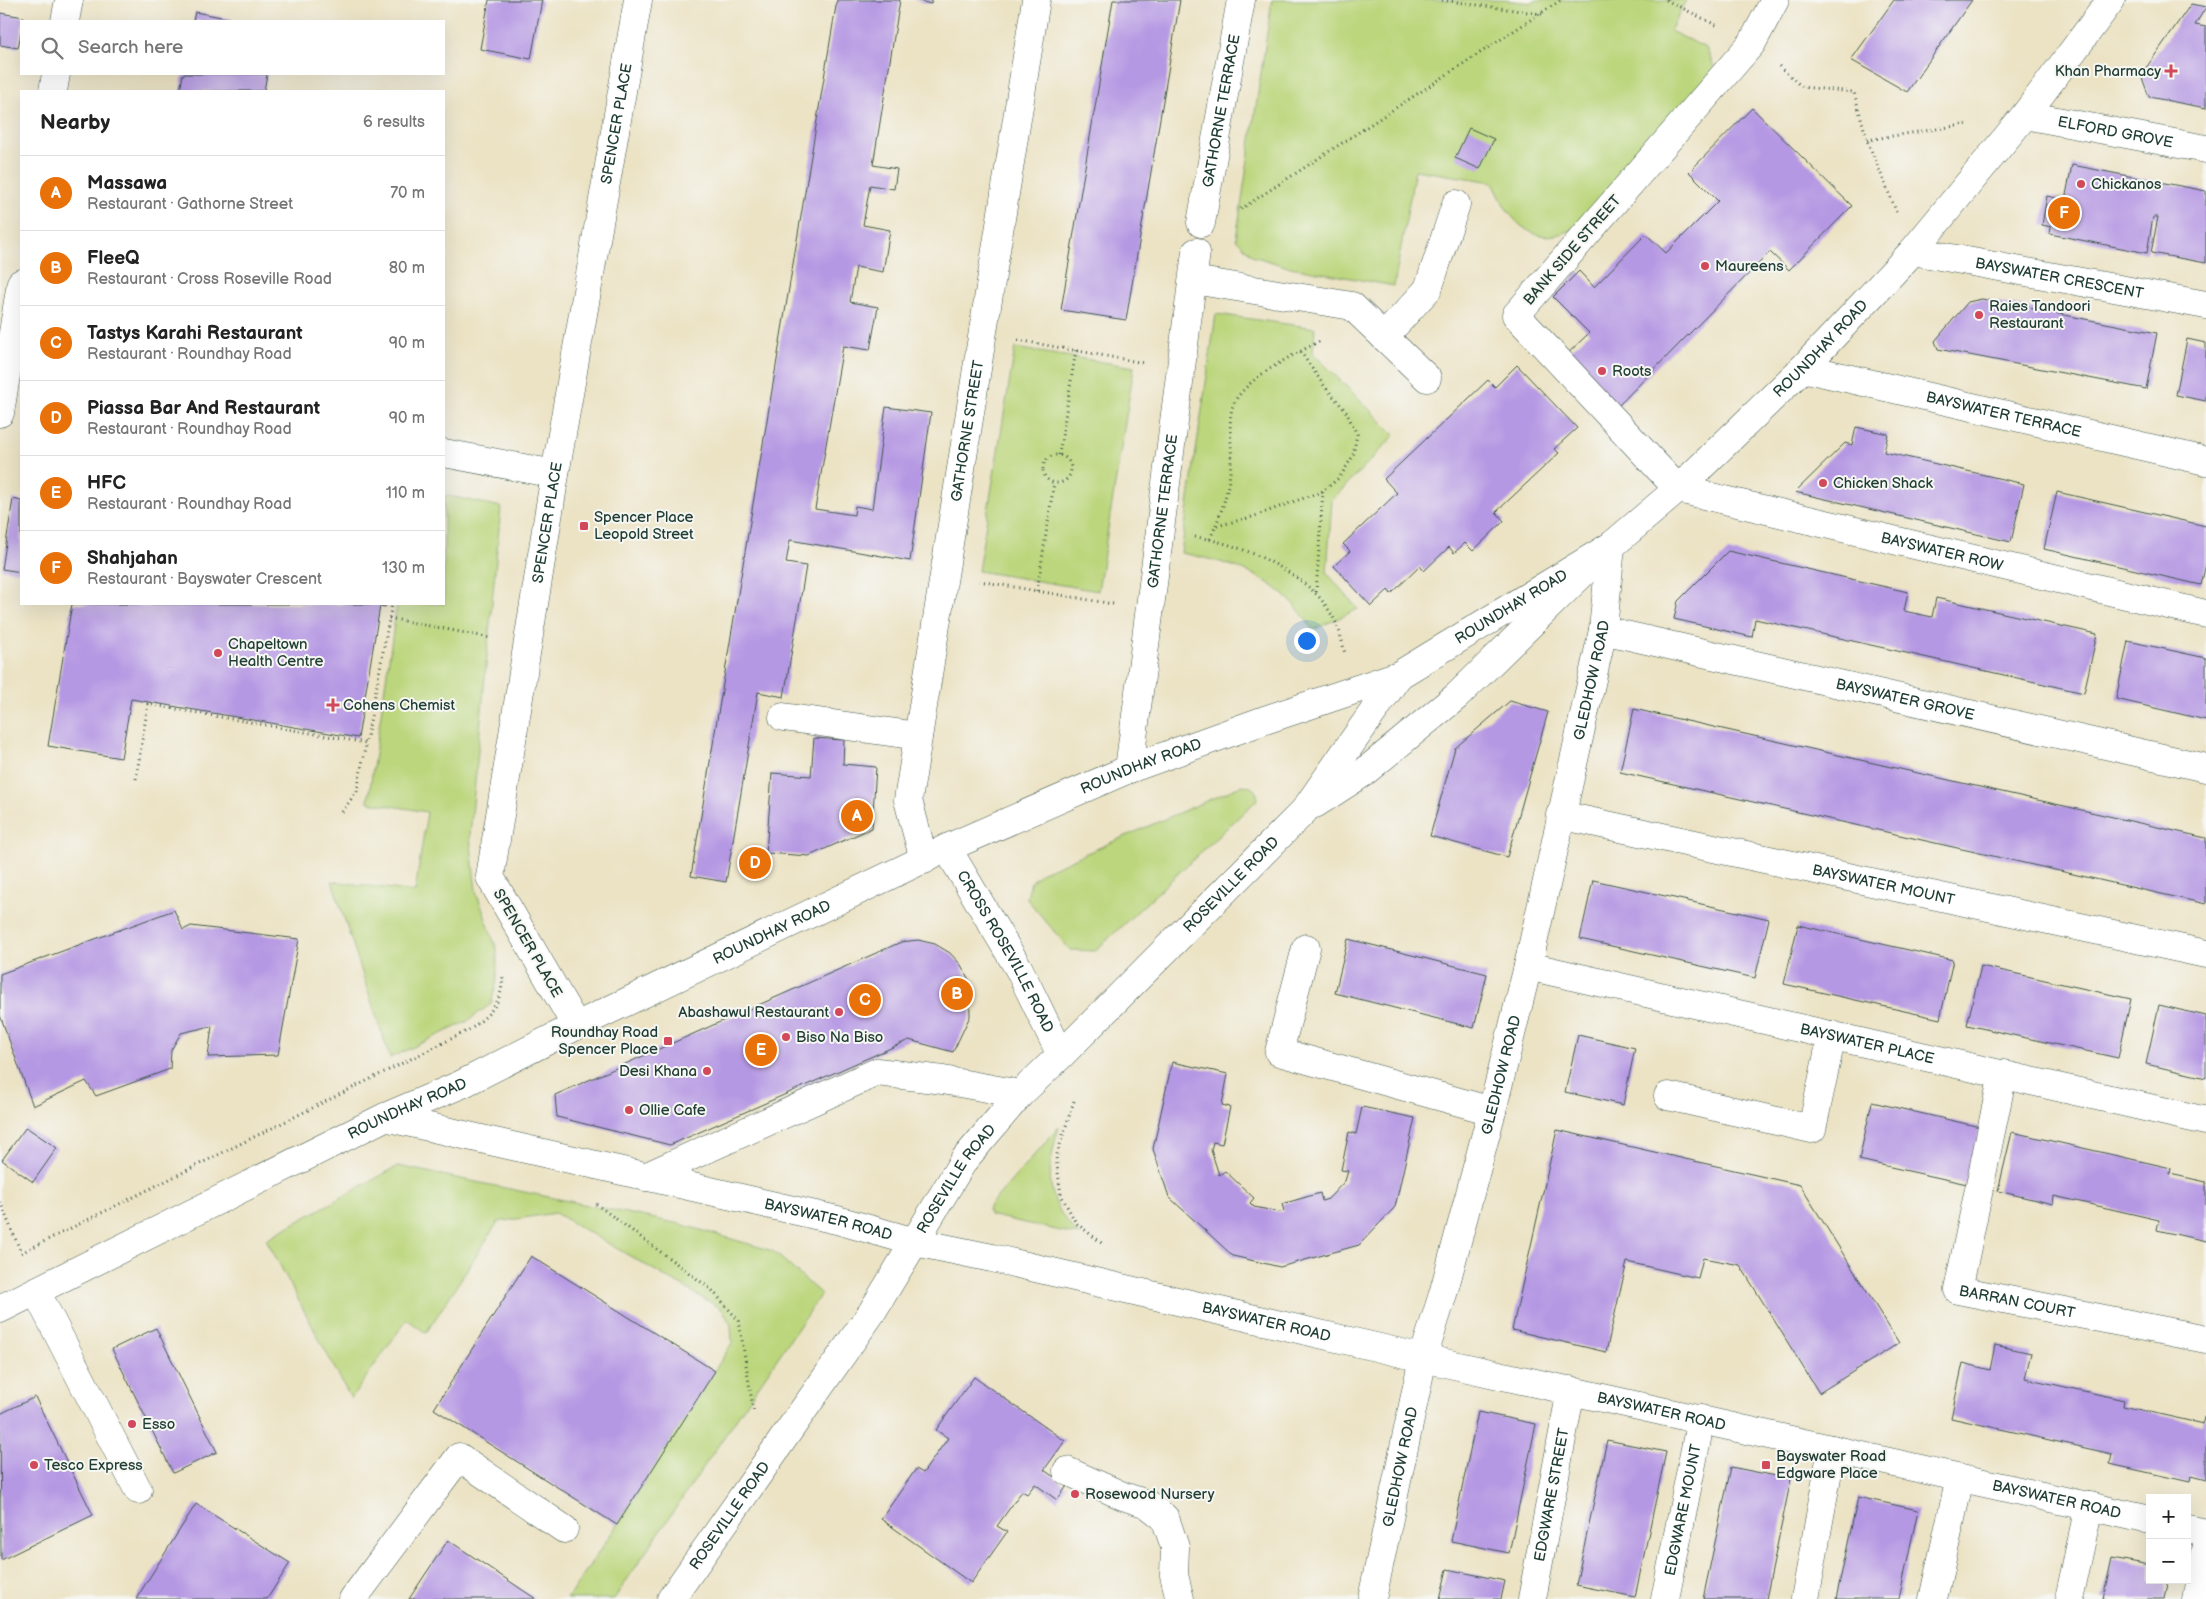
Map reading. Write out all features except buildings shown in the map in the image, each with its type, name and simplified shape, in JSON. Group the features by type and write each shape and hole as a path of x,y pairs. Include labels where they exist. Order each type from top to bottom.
{"street":[{"path":"65,20 69,0"},
{"name":"SPENCER PLACE","path":"576,1026 490,877 555,474 638,0"},
{"name":"GATHORNE STREET","path":"935,854 908,800 1036,0"},
{"name":"GATHORNE TERRACE","path":"1201,222 1240,0"},
{"name":"BANK SIDE STREET","path":"1678,489 1516,315 1752,43 1775,0"},
{"name":"ROUNDHAY ROAD","path":"0,1309 386,1117 462,1084 576,1026 935,854 1129,769 1265,720 1399,675 1611,546 1678,489 1803,368 1913,251 2025,115 2111,0"},
{"path":"54,90 56,75"},
{"name":"ELFORD GROVE","path":"2025,115 2206,149"},
{"path":"1384,337 1428,289 1456,204"},
{"name":"BAYSWATER CRESCENT","path":"1913,251 2206,305"},
{"name":"GATHORNE TERRACE","path":"1129,769 1196,252"},
{"path":"1193,280 1352,306 1427,378"},
{"path":"0,413 9,371 20,290"},
{"name":"BAYSWATER TERRACE","path":"1803,368 2206,461"},
{"path":"445,452 555,474"},
{"name":"BAYSWATER ROW","path":"1678,489 2206,614"},
{"name":"GLEDHOW ROAD","path":"1372,1599 1423,1358 1443,1294 1492,1111 1528,966 1560,815 1603,630 1611,546"},
{"name":"ROSEVILLE ROAD","path":"1304,811 1363,774 1457,696 1611,546"},
{"name":"BAYSWATER GROVE","path":"1603,630 2206,768"},
{"name":"ROSEVILLE ROAD","path":"671,1599 872,1312 964,1160 1020,1094 1061,1056 1304,811 1399,675"},
{"path":"783,717 918,736"},
{"name":"BAYSWATER MOUNT","path":"1560,815 2206,954"},
{"name":"CROSS ROSEVILLE ROAD","path":"935,854 1018,969 1061,1056"},
{"path":"1306,948 1279,1052 1492,1111"},
{"name":"BAYSWATER PLACE","path":"1528,966 2206,1121"},
{"path":"1668,1096 1812,1129 1832,1035"},
{"path":"645,1177 877,1072 943,1080 1020,1094"},
{"name":"BARRAN COURT","path":"2003,1074 1958,1290 2206,1339"},
{"name":"BAYSWATER ROAD","path":"386,1117 837,1220 915,1242 1001,1260 1423,1358 2146,1519"},
{"path":"36,1291 138,1490"},
{"name":"EDGWARE STREET","path":"1532,1599 1571,1390"},
{"name":"EDGWARE MOUNT","path":"1665,1599 1701,1419"},
{"path":"1805,1599 1832,1449"},
{"path":"353,1599 459,1457 564,1530"},
{"path":"1068,1471 1123,1496 1147,1504 1165,1518 1175,1548 1174,1575 1180,1599"},
{"path":"1933,1599 1960,1478"},
{"path":"2069,1599 2089,1506"},
{"path":"2191,1530 2206,1533"},
{"path":"2197,1599 2206,1550"}],"path":[{"path":"1442,0 1542,14"},
{"path":"1240,210 1561,0"},
{"path":"1666,0 1752,43 1802,87 1854,92 1867,140 1913,251"},
{"path":"1867,140 2025,115"},
{"path":"1210,539 1226,501 1231,460 1230,428 1234,402 1253,382 1300,351 1364,318"},
{"path":"983,333 1181,369"},
{"path":"1058,455 1076,350"},
{"path":"1216,526 1252,517 1323,491 1340,477 1353,456 1356,434 1345,410 1325,387 1300,351"},
{"path":"1058,455 1067,459 1071,467 1070,475 1064,481 1054,483 1043,474 1043,464 1049,457 1058,455"},
{"path":"1037,591 1054,483"},
{"path":"1316,593 1323,491"},
{"path":"1159,532 1210,539 1245,550 1287,571 1316,593 1335,620 1356,690"},
{"path":"944,575 1150,610"},
{"path":"342,812 357,791 392,605"},
{"path":"389,618 527,646"},
{"path":"136,778 148,704 366,743"},
{"path":"21,1252 471,1029 492,1011 497,1003 501,994 503,972"},
{"path":"1074,1101 1056,1157 1061,1195 1076,1223 1109,1249"},
{"path":"0,1202 36,1291"},
{"path":"594,1202 712,1290 739,1321 754,1414"}],"green space":[{"path":"1272,0 1504,0 1531,3 1535,0 1686,0 1670,31 1706,48 1715,69 1574,228 1559,234 1546,236 1523,228 1506,208 1493,182 1415,170 1394,286 1285,266 1253,256 1236,239"},
{"path":"1216,314 1315,328 1313,353 1395,435 1332,500 1327,573 1358,609 1313,630 1287,598 1256,576 1221,562 1181,553"},
{"path":"1015,348 1134,367 1098,591 978,571"},
{"path":"445,495 501,507 470,836 476,891 497,950 497,980 491,1004 466,1022 390,1058 332,881 415,892 427,812 368,802 397,605 445,605"},
{"path":"1243,785 1254,789 1258,799 1095,951 1070,950 1027,899 1030,883 1041,873"},
{"path":"1059,1127 1050,1172 1051,1185 1059,1210 1079,1235 989,1215 990,1205"},
{"path":"398,1166 680,1224 773,1251 821,1294 614,1599 567,1599 617,1525 732,1343 731,1325 722,1309 555,1213 498,1222 426,1333 407,1319 351,1399 266,1239"}],"place":[{"name":"Khan Pharmacy","path":"2171,71"},
{"name":"Chickanos","path":"2081,184"},
{"name":"Shahjahan","path":"2064,213"},
{"name":"Maureens","path":"1705,266"},
{"name":"Raies Tandoori Restaurant","path":"1979,315"},
{"name":"Roots","path":"1602,371"},
{"name":"Chicken Shack","path":"1823,483"},
{"name":"Spencer Place Leopold Street","path":"584,526"},
{"name":"Chapeltown Health Centre","path":"218,653"},
{"name":"Cohens Chemist","path":"333,705"},
{"name":"Massawa","path":"857,816"},
{"name":"Piassa Bar And Restaurant","path":"755,863"},
{"name":"FleeQ","path":"957,994"},
{"name":"Tastys Karahi Restaurant","path":"865,1000"},
{"name":"Abashawul Restaurant","path":"839,1012"},
{"name":"Biso Na Biso","path":"786,1037"},
{"name":"Roundhay Road Spencer Place","path":"668,1041"},
{"name":"HFC","path":"761,1050"},
{"name":"Desi Khana","path":"707,1071"},
{"name":"Ollie Cafe","path":"629,1110"},
{"name":"Esso","path":"132,1424"},
{"name":"Tesco Express","path":"34,1465"},
{"name":"Bayswater Road Edgware Place","path":"1766,1465"},
{"name":"Rosewood Nursery","path":"1075,1494"}]}
